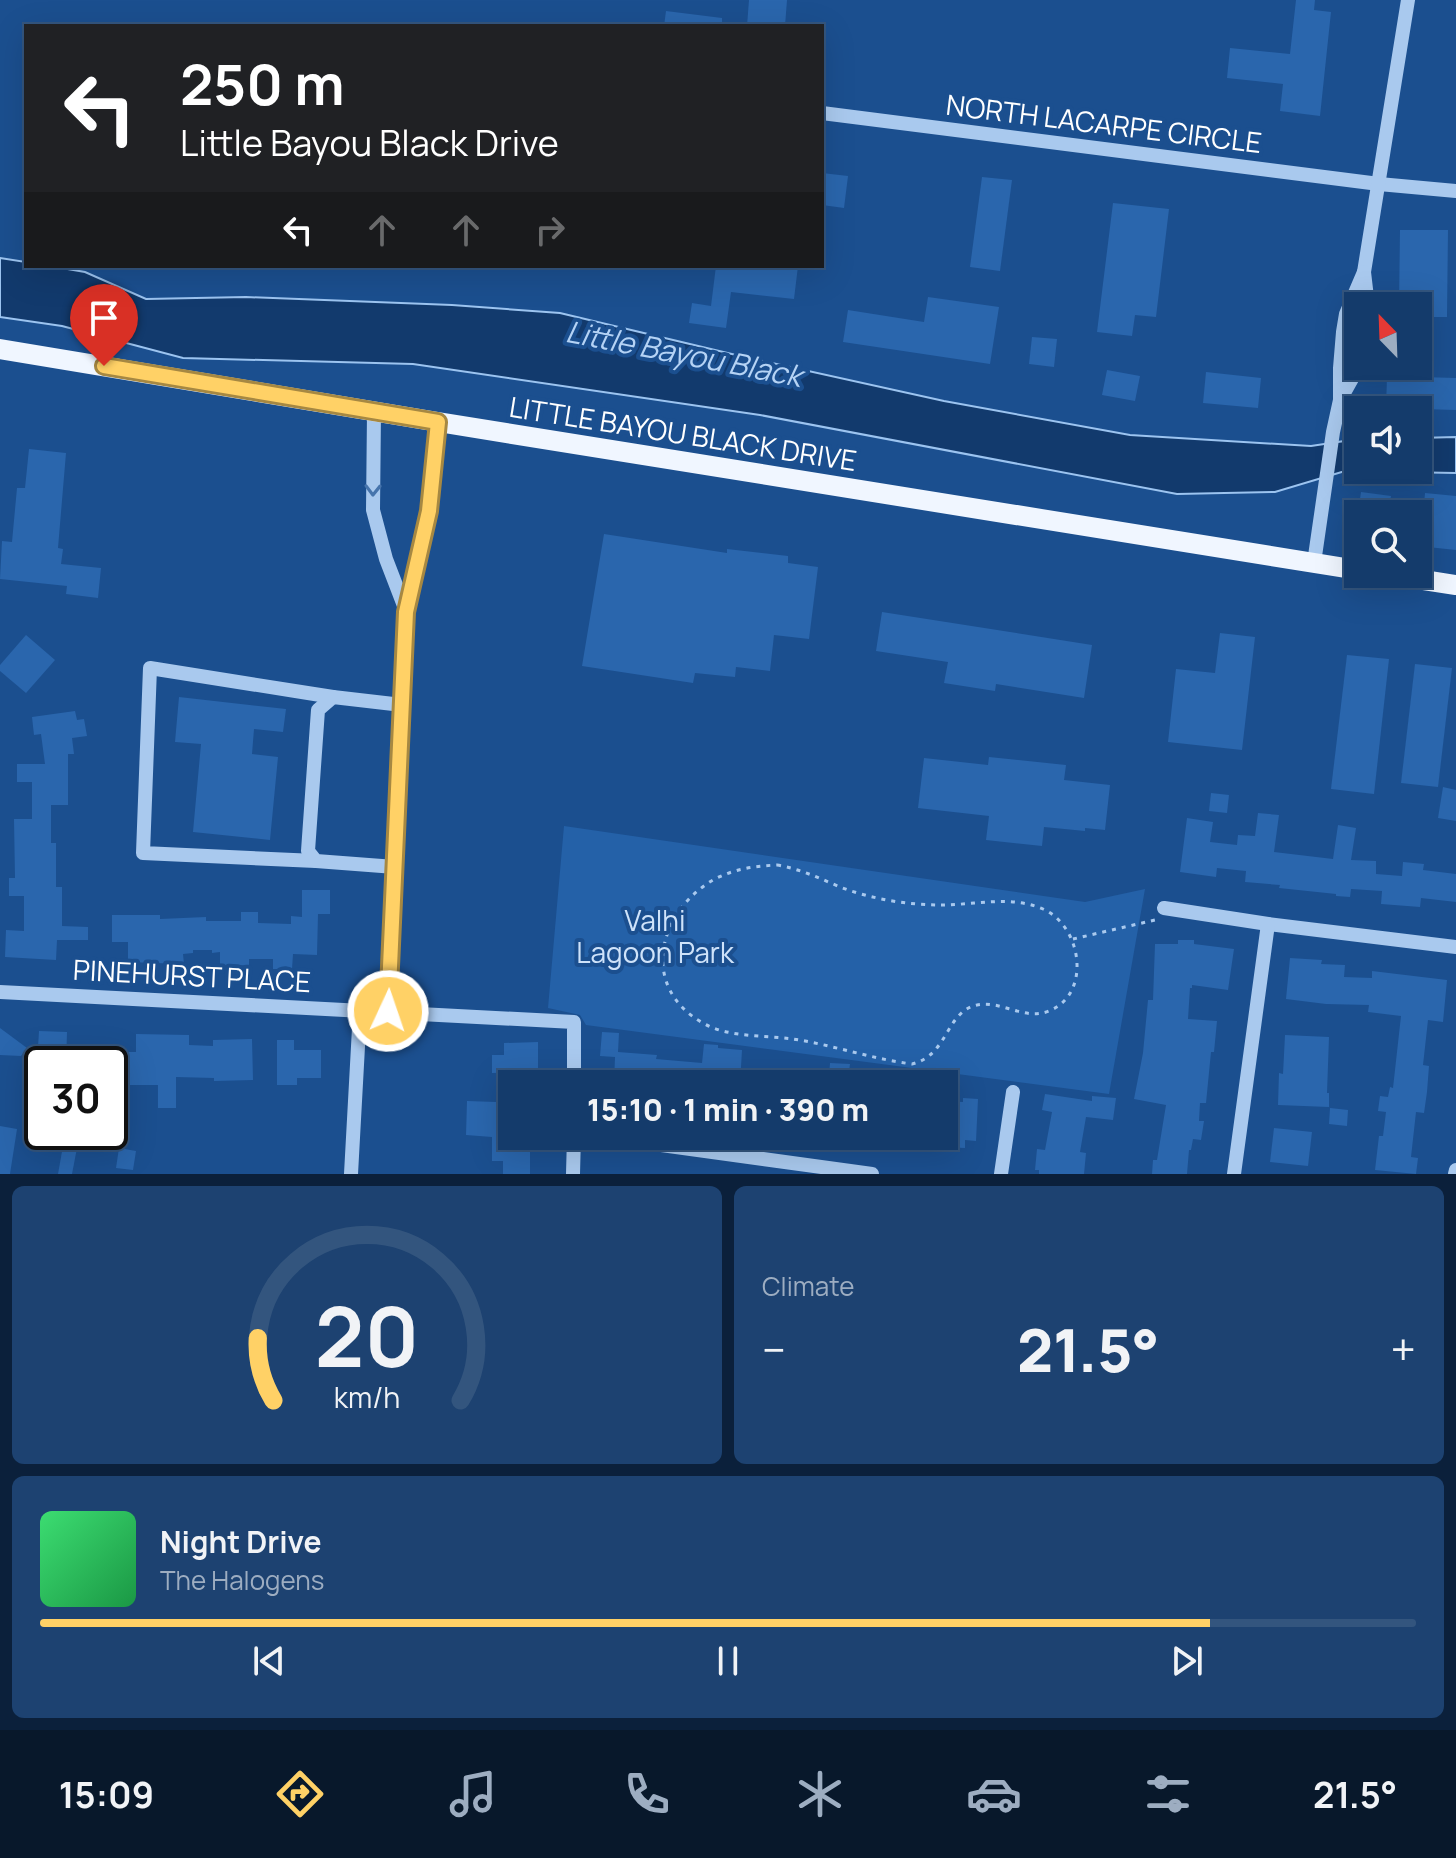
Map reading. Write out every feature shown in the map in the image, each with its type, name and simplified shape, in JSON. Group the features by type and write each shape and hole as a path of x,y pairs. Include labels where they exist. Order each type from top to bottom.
{"main road":[{"name":"LITTLE BAYOU BLACK DRIVE","path":"0,349 1344,568"},
{"path":"1432,581 1456,585"}],"street":[{"path":"1314,563 1340,400 1346,314 1364,272 1408,0"},
{"name":"NORTH LACARPE CIRCLE","path":"824,113 1379,184 1456,191"},
{"path":"1364,272 1368,292"},
{"path":"1340,400 1351,380"},
{"path":"374,412 373,510 386,559 406,612"},
{"path":"388,1011 406,612 429,511 438,422"},
{"path":"395,867 143,853 150,668 402,705"},
{"path":"316,861 308,851 318,710 333,697"},
{"path":"1161,914 1456,947"},
{"path":"1234,1174 1268,924"},
{"name":"PINEHURST PLACE","path":"0,992 574,1022 574,1070"},
{"path":"351,1174 360,1010"},
{"path":"1001,1174 1013,1092"},
{"path":"573,1174 574,1150"},
{"path":"698,1150 872,1174"}],"path":[{"path":"753,866 797,868 842,888 892,900 939,905 1003,901 1040,908 1054,915 1073,939 1076,978 1067,999 1059,1006 1036,1015 992,1005 976,1005 964,1011 955,1021 933,1054 912,1064 795,1040 717,1030 689,1014 677,1001 663,969 666,935 682,906 712,881 753,866"},
{"path":"1073,939 1161,914"}],"green space":[{"name":"Valhi Lagoon Park","path":"564,826 1085,902 1145,889 1109,1094 958,1074 958,1070 927,1070 586,1025 580,1015 548,1008"}],"water":[{"name":"Little Bayou Black","path":"0,258 24,262 24,268 62,268 85,272 146,299 246,297 452,305 560,313 944,401 1130,435 1311,446 1344,441 1344,471 1275,492 1177,494 760,415 413,364 183,358 62,326 0,317"},
{"path":"1456,437 1456,473 1432,473 1432,438"}],"building":[{"path":"749,0 787,0 785,24 747,24"},
{"path":"1296,0 1315,0 1314,10 1331,12 1320,116 1280,111 1283,84 1227,78 1230,48 1290,54"},
{"path":"666,11 722,18 722,24 664,24"},
{"path":"824,173 848,176 844,208 824,205"},
{"path":"982,177 1012,180 1000,271 970,267"},
{"path":"1113,203 1169,209 1156,317 1135,315 1132,336 1097,332"},
{"path":"1400,230 1448,230 1447,317 1432,317 1432,292 1399,292"},
{"path":"716,268 798,268 794,299 731,292 726,328 689,323 692,303 711,306"},
{"path":"928,297 999,307 990,364 843,342 848,310 924,322"},
{"path":"1032,337 1057,339 1054,367 1029,364"},
{"path":"1107,370 1140,376 1135,401 1102,395"},
{"path":"1206,372 1261,378 1258,408 1203,403"},
{"path":"1456,378 1456,410 1432,409 1432,396 1386,396 1387,380"},
{"path":"29,449 66,453 58,548 63,549 61,564 101,568 98,598 66,594 67,586 0,579 2,541 12,542 17,488 25,488"},
{"path":"1361,492 1391,496 1390,500 1360,500"},
{"path":"1425,493 1456,496 1456,550 1432,547 1432,500 1424,500"},
{"path":"604,534 727,553 727,549 788,556 788,563 818,567 809,639 774,635 770,671 736,667 735,677 695,673 693,683 582,666"},
{"path":"882,612 1092,645 1084,698 996,684 995,691 944,683 948,662 876,651"},
{"path":"1220,633 1255,637 1242,750 1168,742 1176,669 1215,673"},
{"path":"26,635 55,660 26,693 0,671 0,665"},
{"path":"1347,655 1389,659 1374,794 1331,789"},
{"path":"1415,664 1452,668 1438,787 1401,783"},
{"path":"179,697 286,709 283,732 254,729 252,754 278,757 270,840 193,832 201,744 175,742"},
{"path":"75,711 77,720 84,719 87,736 72,738 74,754 68,754 68,805 51,805 51,843 56,843 56,887 62,887 62,926 88,927 88,940 57,940 56,960 5,957 6,930 24,931 24,896 9,896 9,878 15,878 14,819 32,819 32,782 17,782 17,764 45,764 41,734 34,735 32,717"},
{"path":"989,757 1066,765 1064,780 1110,785 1105,830 1044,827 1042,846 986,840 989,816 918,808 924,758 988,765"},
{"path":"1443,787 1456,790 1456,821 1438,818"},
{"path":"1211,793 1229,795 1227,813 1209,811"},
{"path":"1258,813 1279,815 1274,852 1333,859 1338,825 1356,828 1351,860 1376,861 1376,874 1402,876 1403,862 1424,864 1423,870 1456,874 1456,902 1421,898 1420,907 1381,904 1382,891 1351,889 1350,897 1336,896 1245,882 1246,871 1217,868 1216,877 1180,872 1187,818 1213,822 1210,842 1237,845 1238,835 1255,836"},
{"path":"302,890 330,890 330,914 318,914 317,955 293,954 292,969 273,969 273,959 249,959 249,965 220,966 220,952 212,953 212,950 193,950 193,953 183,954 184,964 128,962 128,942 112,942 112,915 241,921 241,912 258,912 258,923 291,924 291,916 302,917"},
{"path":"1178,940 1194,940 1194,944 1234,949 1228,990 1192,985 1190,988 1188,1019 1217,1021 1206,1103 1200,1103 1199,1121 1204,1121 1201,1140 1193,1139 1187,1174 1152,1174 1166,1105 1134,1099 1143,1053 1148,1000 1153,1000 1155,944 1178,944"},
{"path":"1290,958 1345,965 1344,977 1372,978 1372,971 1447,980 1443,1022 1428,1020 1423,1065 1429,1066 1427,1092 1424,1113 1416,1112 1411,1157 1418,1158 1416,1174 1375,1170 1379,1136 1383,1136 1386,1112 1378,1111 1380,1096 1388,1097 1390,1087 1393,1088 1401,1016 1368,1012 1369,1005 1286,999"},
{"path":"0,1028 24,1046 21,1056 0,1055"},
{"path":"39,1031 67,1032 67,1046 38,1046"},
{"path":"602,1032 619,1033 618,1052 657,1055 656,1059 702,1063 704,1044 742,1050 741,1070 615,1070 615,1057 600,1056"},
{"path":"136,1034 189,1035 189,1045 213,1046 213,1040 252,1039 253,1080 214,1081 214,1078 176,1077 176,1108 158,1108 158,1085 128,1085 128,1052 136,1052"},
{"path":"1285,1035 1329,1037 1329,1107 1278,1105"},
{"path":"277,1040 294,1040 294,1050 321,1050 321,1078 297,1078 297,1085 277,1085"},
{"path":"538,1042 538,1070 498,1070 498,1073 492,1073 492,1055 504,1055 504,1043"},
{"path":"830,1063 850,1064 849,1070 829,1070"},
{"path":"1045,1094 1092,1101 1092,1096 1116,1098 1113,1120 1086,1117 1080,1152 1086,1153 1084,1174 1039,1174 1039,1170 1035,1170 1037,1149 1045,1150 1052,1112 1042,1110"},
{"path":"498,1098 498,1150 530,1150 530,1174 503,1174 503,1161 492,1161 492,1137 466,1135 467,1101 496,1102"},
{"path":"963,1098 978,1099 976,1141 965,1140 965,1148 958,1148 958,1102 963,1102"},
{"path":"1330,1108 1348,1110 1347,1126 1329,1124"},
{"path":"0,1126 17,1129 10,1174 0,1174"},
{"path":"1274,1128 1312,1132 1308,1166 1270,1162"},
{"path":"62,1150 77,1150 72,1174 58,1174"},
{"path":"119,1150 136,1151 133,1170 116,1168"}],"route":[{"path":"104,366 438,422 429,511 406,612 388,1011"}]}
